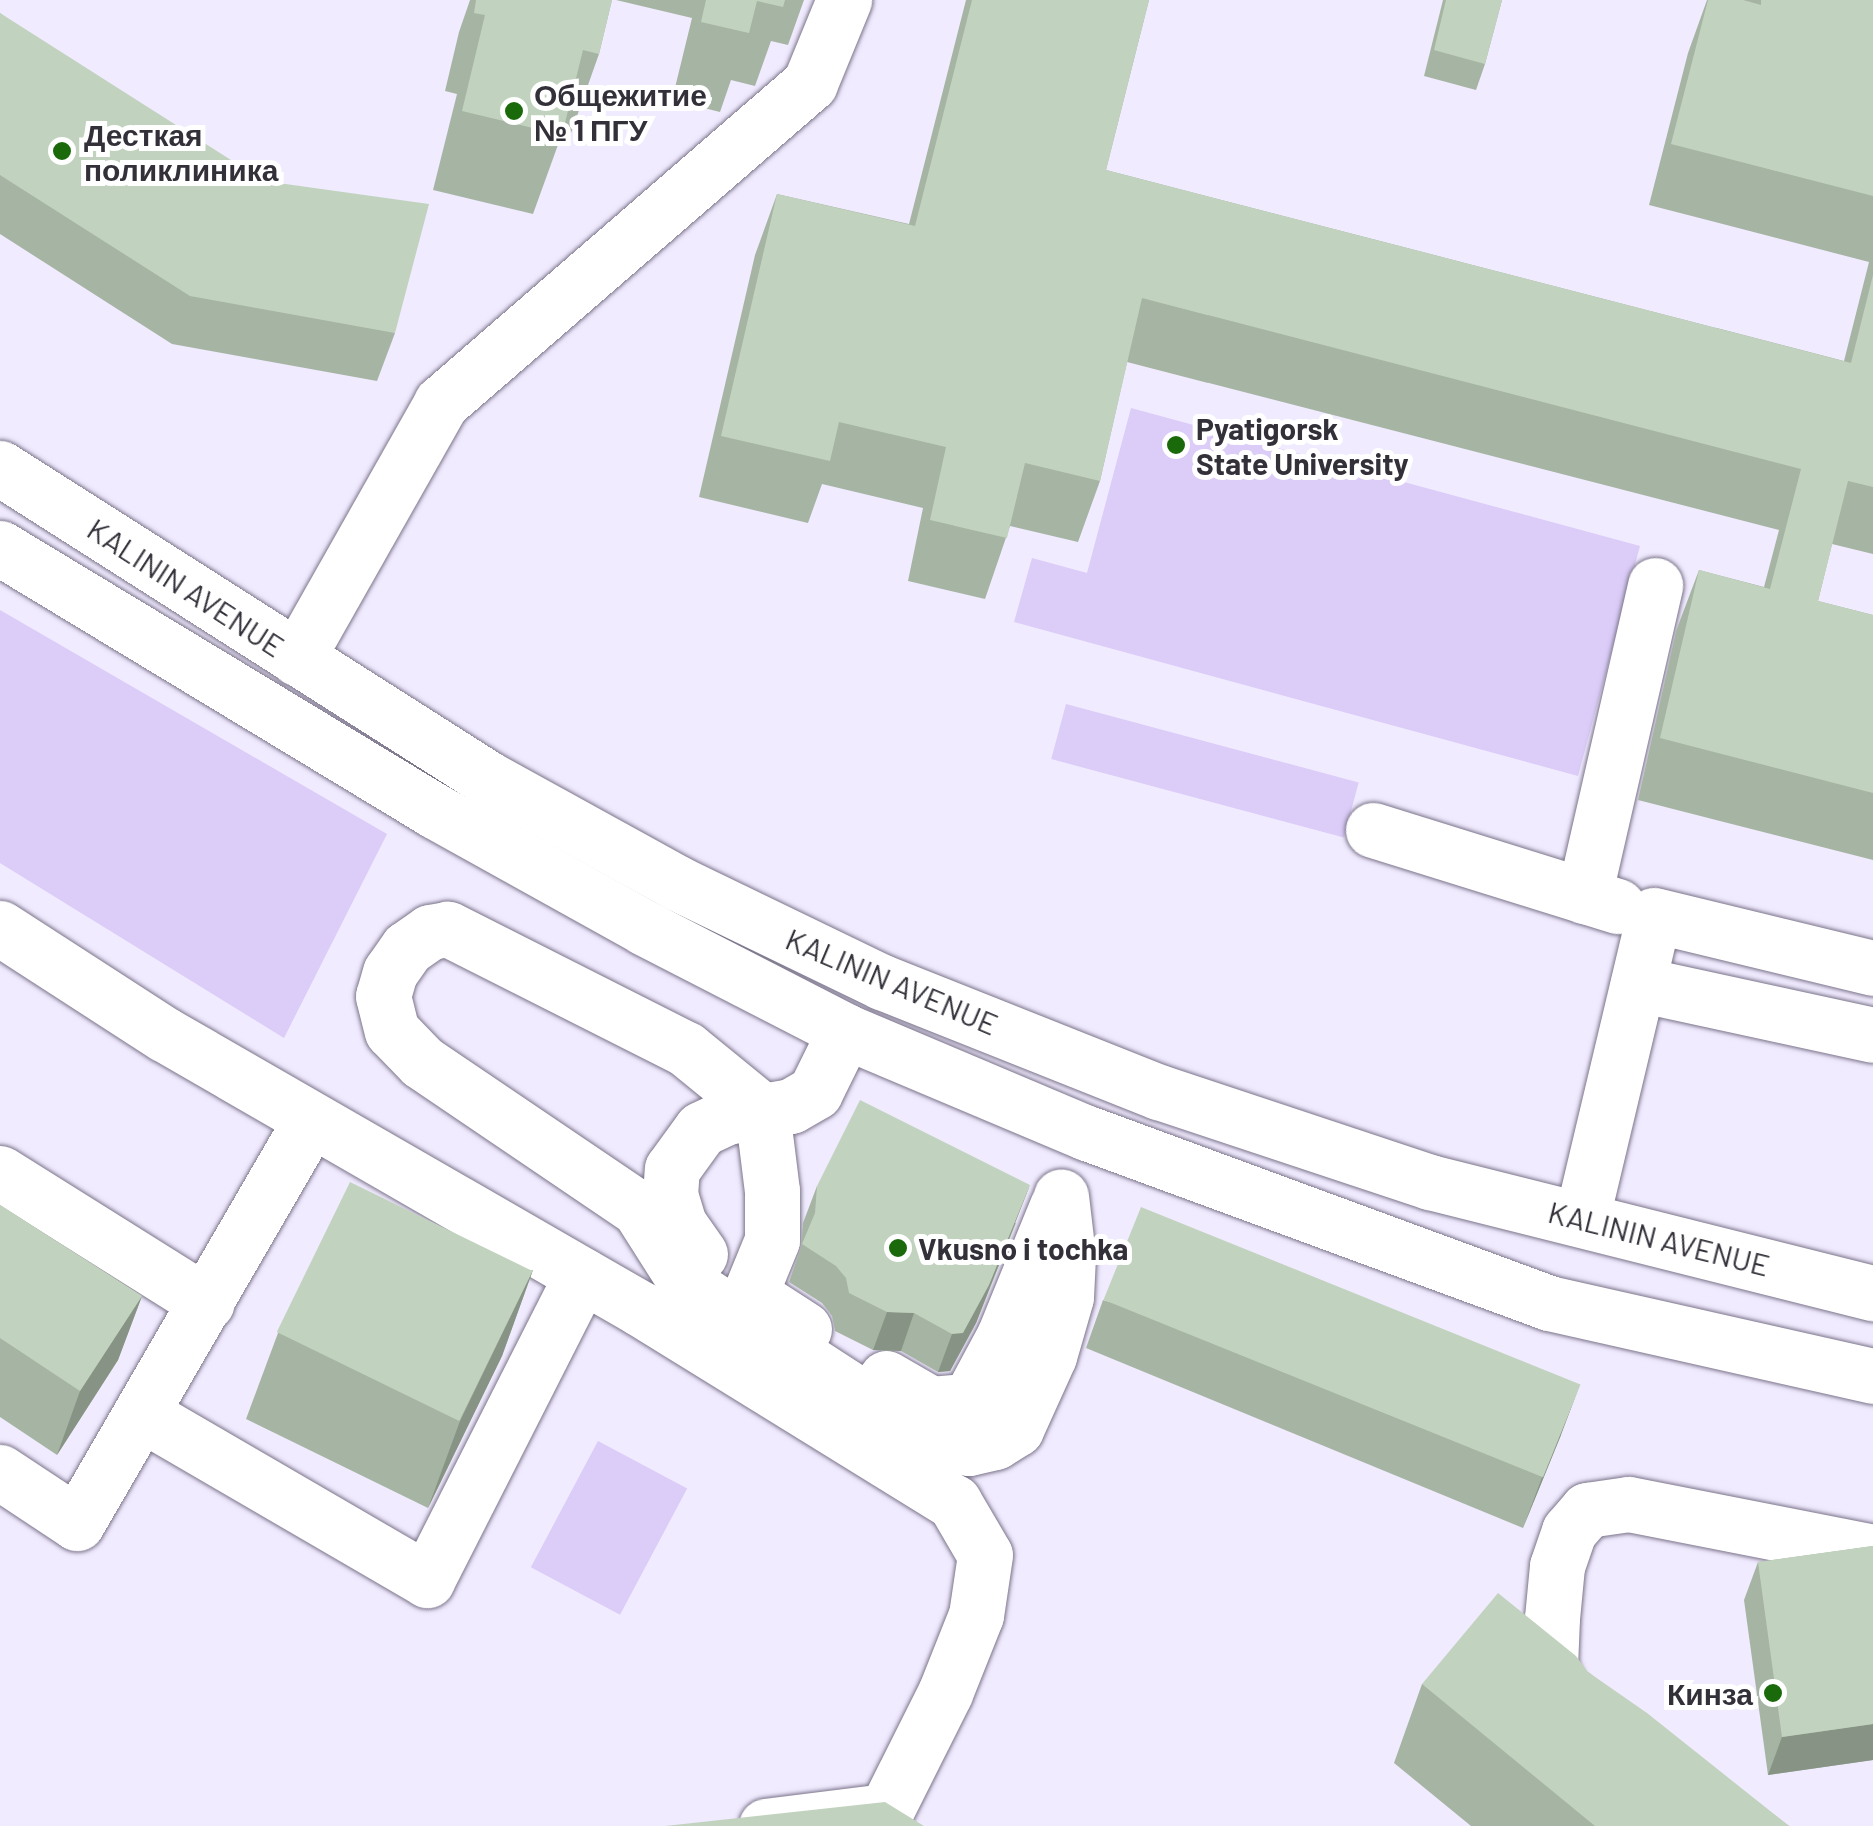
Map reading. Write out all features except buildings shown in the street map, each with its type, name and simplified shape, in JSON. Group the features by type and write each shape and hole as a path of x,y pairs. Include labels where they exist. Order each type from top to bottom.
{"main road":[{"path":"297,658 440,402 810,82 844,0"},
{"name":"KALININ AVENUE","path":"0,468 488,778 660,874 882,982 1159,1092 1430,1182 1873,1293"},
{"name":"KALININ AVENUE","path":"0,548 435,812 674,944 845,1032 1088,1132 1549,1302 1873,1376"},
{"path":"1584,896 1656,585"},
{"path":"1373,830 1584,896 1873,968"},
{"path":"1582,1217 1654,915"},
{"path":"0,928 164,1034 582,1276 954,1502 984,1555 976,1614 899,1819 766,1826"},
{"path":"750,1294 772,1240 762,1111 686,1049 448,929 430,932 407,948 390,972 383,996 392,1031 422,1062 639,1209 686,1283 886,1413 943,1443 968,1448 995,1442 1016,1429 1048,1356 1066,1298 1068,1256 1061,1196"},
{"path":"1638,984 1873,1036"},
{"path":"845,1032 815,1092 791,1106 727,1117 701,1129 672,1169 670,1196 692,1246 711,1266 931,1404 968,1401 1004,1336 1088,1132"},
{"path":"0,1472 77,1523 311,1120"},
{"path":"0,1173 207,1303"},
{"path":"142,1414 428,1580 582,1276"},
{"path":"1603,1744 1578,1725 1550,1666 1556,1566 1570,1532 1587,1510 1629,1504 1873,1552"}],"shaded area":[{"path":"1131,408 1640,546 1578,776 1014,622 1032,558 1087,573"},
{"path":"0,610 387,834 284,1038 0,863"},
{"path":"1066,704 1359,782 1344,837 1051,759"},
{"path":"598,1441 687,1488 620,1615 531,1567"}],"place":[{"name":"Общежитие № 1 ПГУ","path":"514,111"},
{"name":"Десткая поликлиника","path":"62,151"},
{"name":"Pyatigorsk State University","path":"1176,445"},
{"name":"Vkusno i tochka","path":"898,1248"},
{"name":"Кинза","path":"1773,1693"}]}
